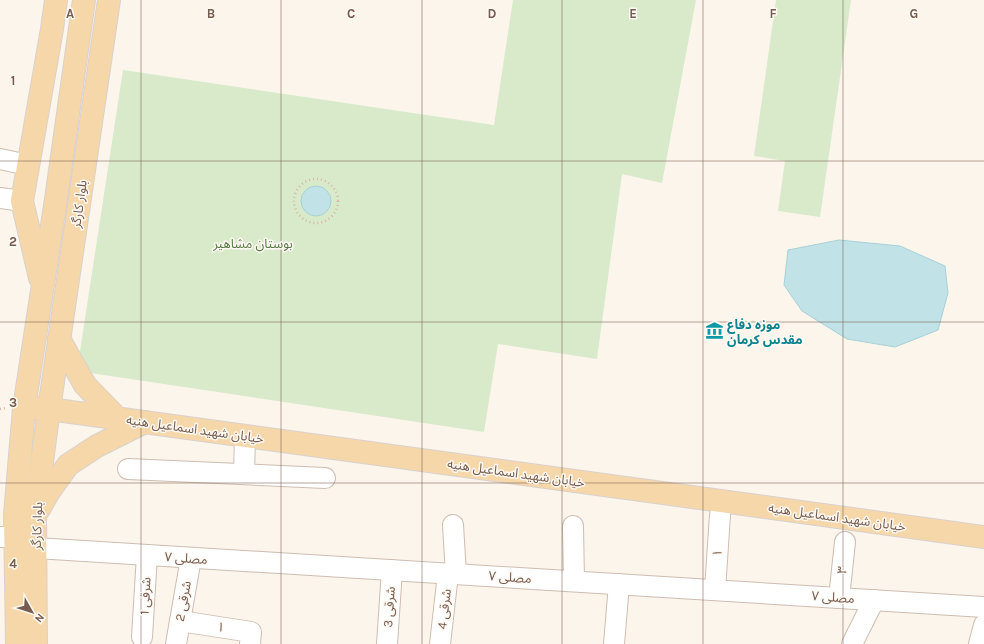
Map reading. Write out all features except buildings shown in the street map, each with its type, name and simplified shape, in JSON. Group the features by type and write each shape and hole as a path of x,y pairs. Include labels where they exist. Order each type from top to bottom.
{"main road":[{"path":"42,289 22,201 56,0"},
{"path":"52,29 79,0"},
{"name":"بلوار کارگر","path":"17,644 8,537 15,514 24,408 56,199 84,0"},
{"name":"بلوار کارگر","path":"36,644 35,515 49,409 109,0"},
{"path":"59,340 85,385 117,418"},
{"path":"24,408 49,409"},
{"name":"خیابان شهید اسماعیل هنیه","path":"49,409 984,537"},
{"path":"35,515 48,492 68,465 97,446 145,422"}],"street":[{"path":"0,159 28,165"},
{"path":"0,198 22,201"},
{"path":"244,474 245,436"},
{"path":"128,469 324,478"},
{"name":"۱","path":"715,590 720,515"},
{"name":"شرقی 4","path":"440,644 452,574 453,524"},
{"path":"574,526 574,582"},
{"name":"۳","path":"839,598 845,542"},
{"name":"مصلی ۷","path":"36,548 984,606"},
{"name":"شرقی 1","path":"142,637 147,555"},
{"name":"شرقی 2","path":"176,644 191,558"},
{"name":"شرقی 3","path":"387,644 392,570"},
{"path":"614,644 618,584"},
{"path":"852,644 874,600"},
{"name":"۱","path":"180,621 251,632 250,644"},
{"path":"979,644 984,625"}],"path":[{"path":"313,178 321,179 329,183 335,189 338,197 338,206 334,214 328,220 319,223 310,222 302,219 296,212 294,195 298,187 304,181 313,178"}],"green space":[{"name":"بوستان مشاهیر","path":"513,0 696,0 662,183 622,174 597,359 498,344 484,432 77,371 123,70 494,125"},
{"path":"776,0 851,0 820,217 778,211 785,161 754,156"}],"water":[{"path":"316,186 327,190 331,201 327,212 316,216 305,212 301,201 305,190"},
{"path":"839,240 900,246 945,266 948,293 938,330 895,347 847,339 802,311 784,285 788,250"}],"place":[{"name":"موزه دفاع مقدس کرمان","path":"714,331"}]}
